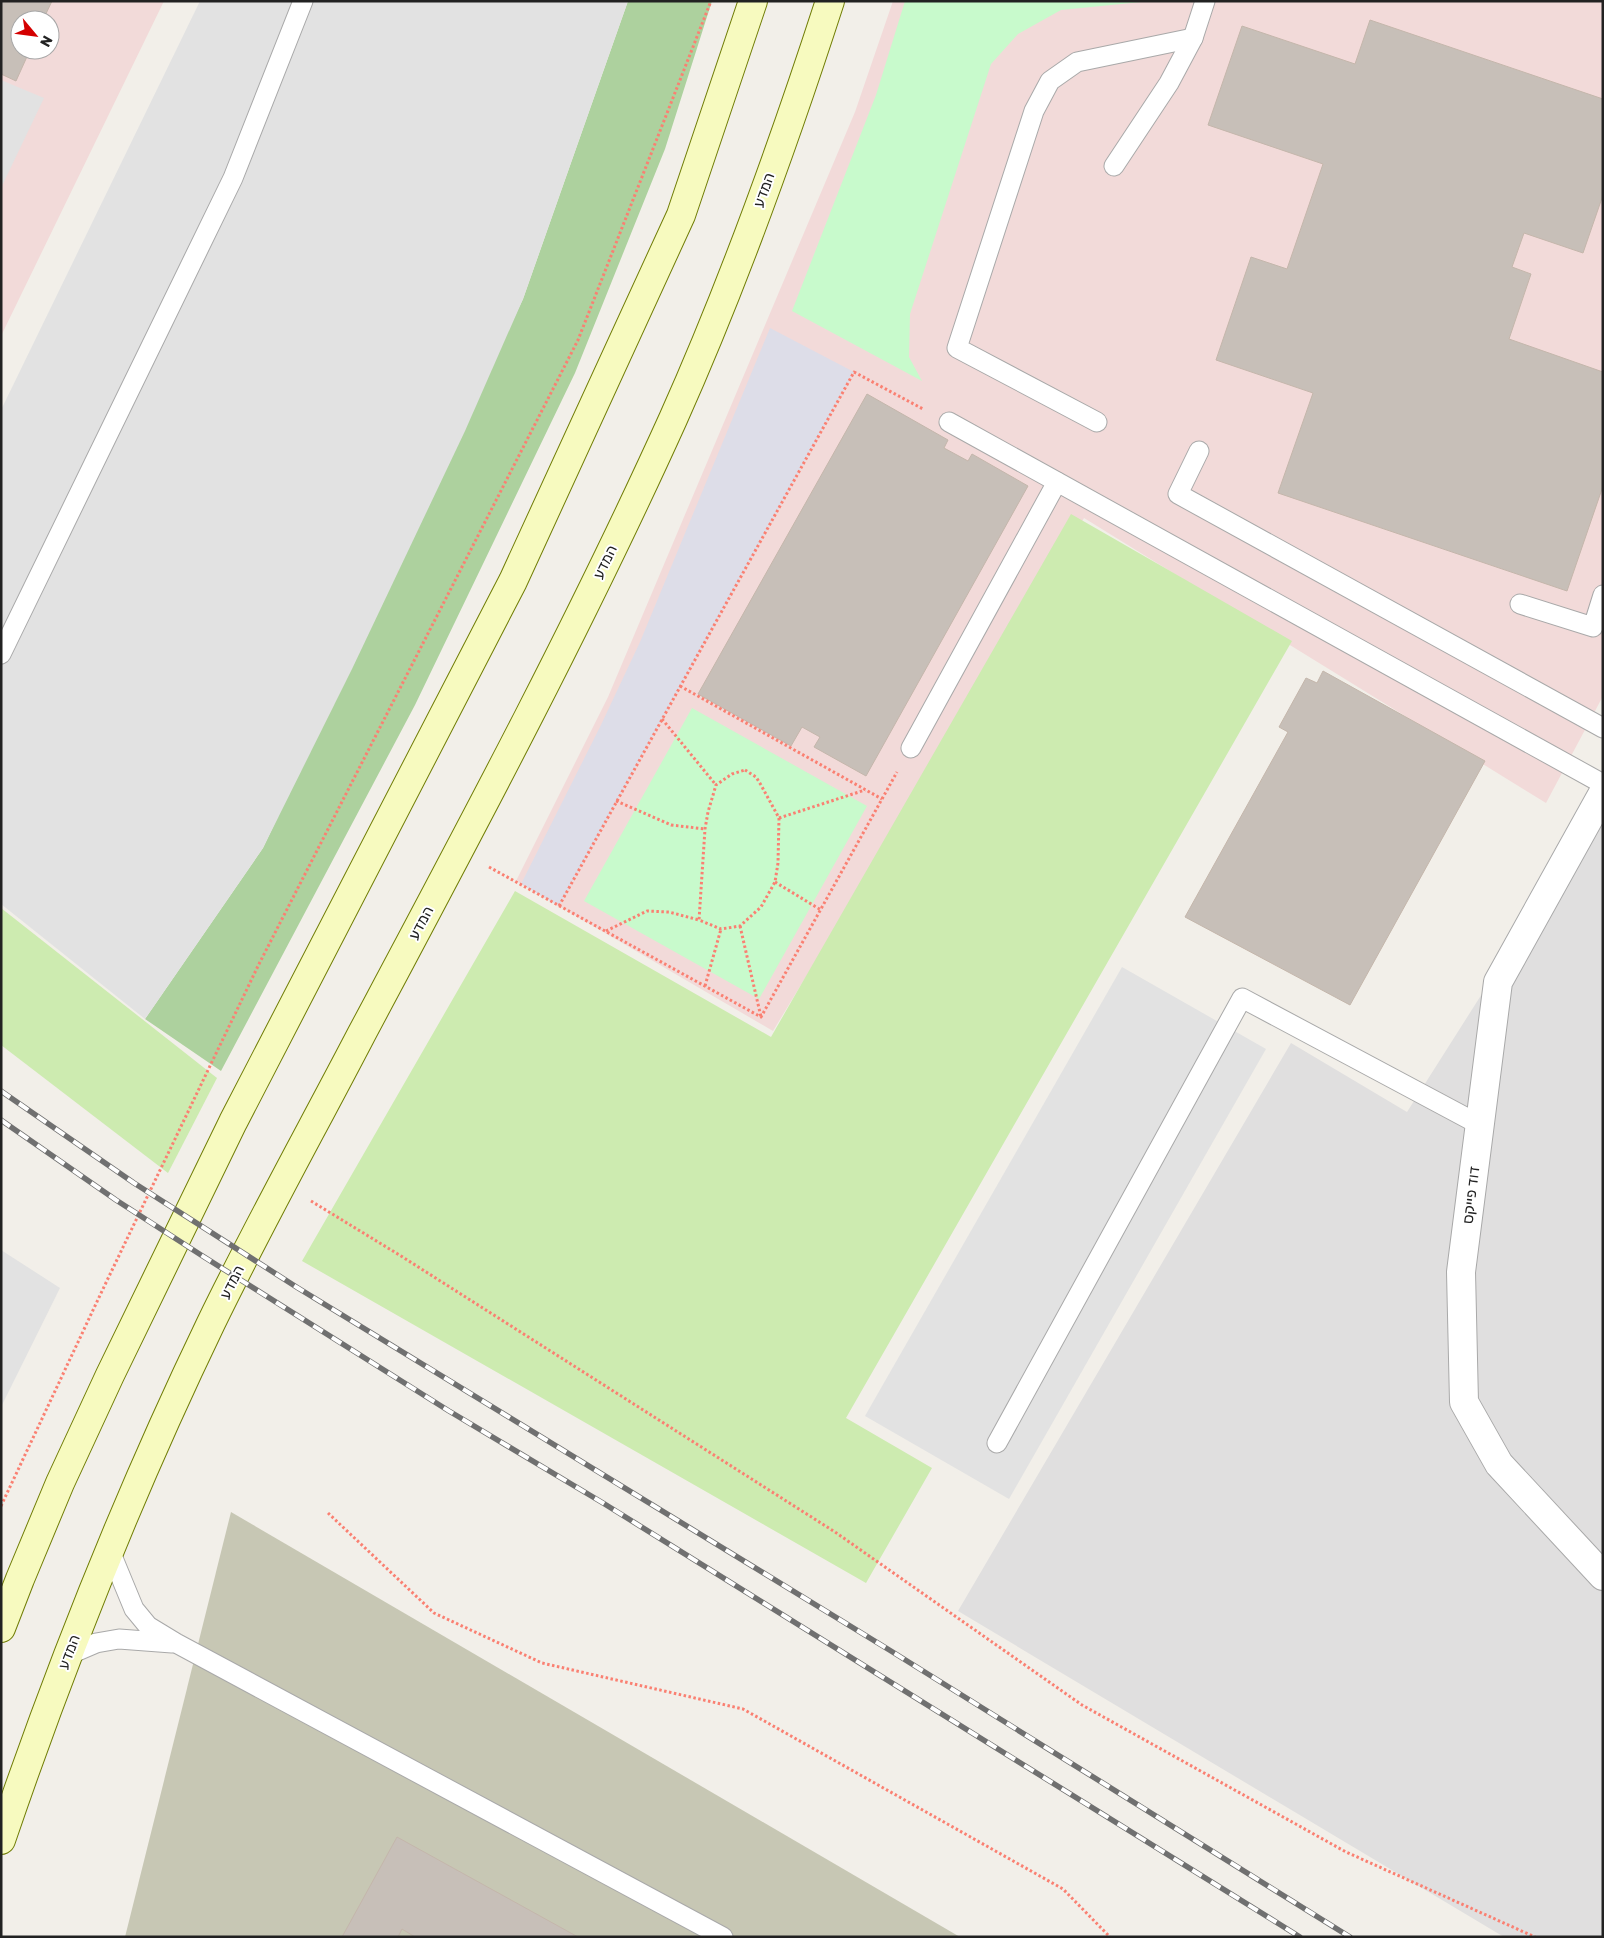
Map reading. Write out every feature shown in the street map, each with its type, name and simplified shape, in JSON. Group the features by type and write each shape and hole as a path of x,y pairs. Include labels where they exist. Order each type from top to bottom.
{"main road":[{"path":"1,1628 60,1483 110,1375 233,1122 517,572 681,215 752,1"},
{"name":"המדע","path":"1,1840 33,1746 68,1655 140,1475 173,1403 282,1184 558,660 677,409 751,228 830,1"}],"street":[{"name":"דוד פייקס","path":"1603,793 1498,982 1461,1272 1464,1402 1499,1464 1603,1576"}],"lane":[{"path":"1,654 233,178 303,1"},
{"path":"1114,166 1170,83 1194,38 1205,1"},
{"path":"1097,422 957,348 1034,111 1050,81 1077,62 1194,38"},
{"path":"948,422 1603,784"},
{"path":"1199,450 1178,494 1603,728"},
{"path":"911,748 1057,482"},
{"path":"1520,604 1592,627 1603,595"},
{"path":"996,1443 1242,998 1480,1124"},
{"path":"110,1550 134,1609 148,1626 176,1643 723,1937"},
{"path":"68,1655 96,1643 119,1639 176,1643"}],"path":[{"path":"1,1506 258,966 578,340 711,1"},
{"path":"559,906 854,372 948,422"},
{"path":"680,686 882,799"},
{"path":"662,719 716,785"},
{"path":"761,1017 911,748"},
{"path":"606,931 647,911 669,912 699,920 721,929 740,926 761,906 775,882 778,863 779,818 762,785 756,777 745,770 732,774 716,785 705,829 699,920"},
{"path":"779,818 866,789"},
{"path":"616,801 671,825 705,829"},
{"path":"462,845 489,867 761,1017"},
{"path":"775,882 821,910"},
{"path":"740,926 761,1017"},
{"path":"705,986 721,929"},
{"path":"282,1184 409,1261 835,1532 1082,1706 1346,1852 1535,1937"},
{"path":"328,1513 434,1613 542,1663 744,1709 1063,1889 1110,1937"}],"shaded area":[{"path":"1,1 164,1 1,336"},
{"path":"200,1 628,1 523,299 465,431 352,669 263,848 145,1019 1,904 1,410"},
{"path":"893,1 1603,1 1603,696 1546,803 1084,518 773,1031 516,881 608,697 855,112"},
{"path":"1,80 44,98 1,188"},
{"path":"770,328 854,372 559,906 521,884 600,727 640,642"},
{"path":"1603,803 1603,1937 1504,1937 958,1611 1291,1043 1407,1112"},
{"path":"1122,967 1266,1049 1009,1499 865,1416"},
{"path":"1,1250 60,1288 1,1407"},
{"path":"231,1512 960,1937 125,1937"}],"green space":[{"path":"628,1 712,1 665,149 575,373 415,705 221,1071 145,1019 263,848 523,299"},
{"path":"905,1 1151,1 1061,10 1018,34 991,64 910,314 909,357 922,381 792,311 876,95"},
{"path":"1071,514 1292,641 846,1418 932,1468 866,1583 302,1261 515,891 771,1037"},
{"path":"692,708 867,806 759,999 584,901"},
{"path":"1,908 217,1078 168,1173 1,1045"}],"building":[{"path":"1,1 52,1 48,10 10,10 10,60 25,60 16,81 1,74"},
{"path":"1370,20 1603,99 1603,195 1583,253 1524,233 1512,267 1531,274 1509,339 1603,372 1603,486 1567,591 1278,493 1313,393 1216,360 1251,257 1287,269 1323,164 1208,125 1242,26 1355,64"},
{"path":"867,394 948,440 944,448 968,461 972,454 1028,486 866,776 814,747 820,737 802,727 791,746 698,694"},
{"path":"1323,671 1485,761 1350,1005 1185,917 1288,732 1279,727 1306,678 1317,683"},
{"path":"397,1837 578,1937 415,1937 402,1929 398,1937 342,1937"}],"railway":[{"path":"1,1091 134,1183 298,1288 891,1651 1350,1937"},
{"path":"1,1120 116,1200 449,1411 603,1503 1300,1937"}]}
